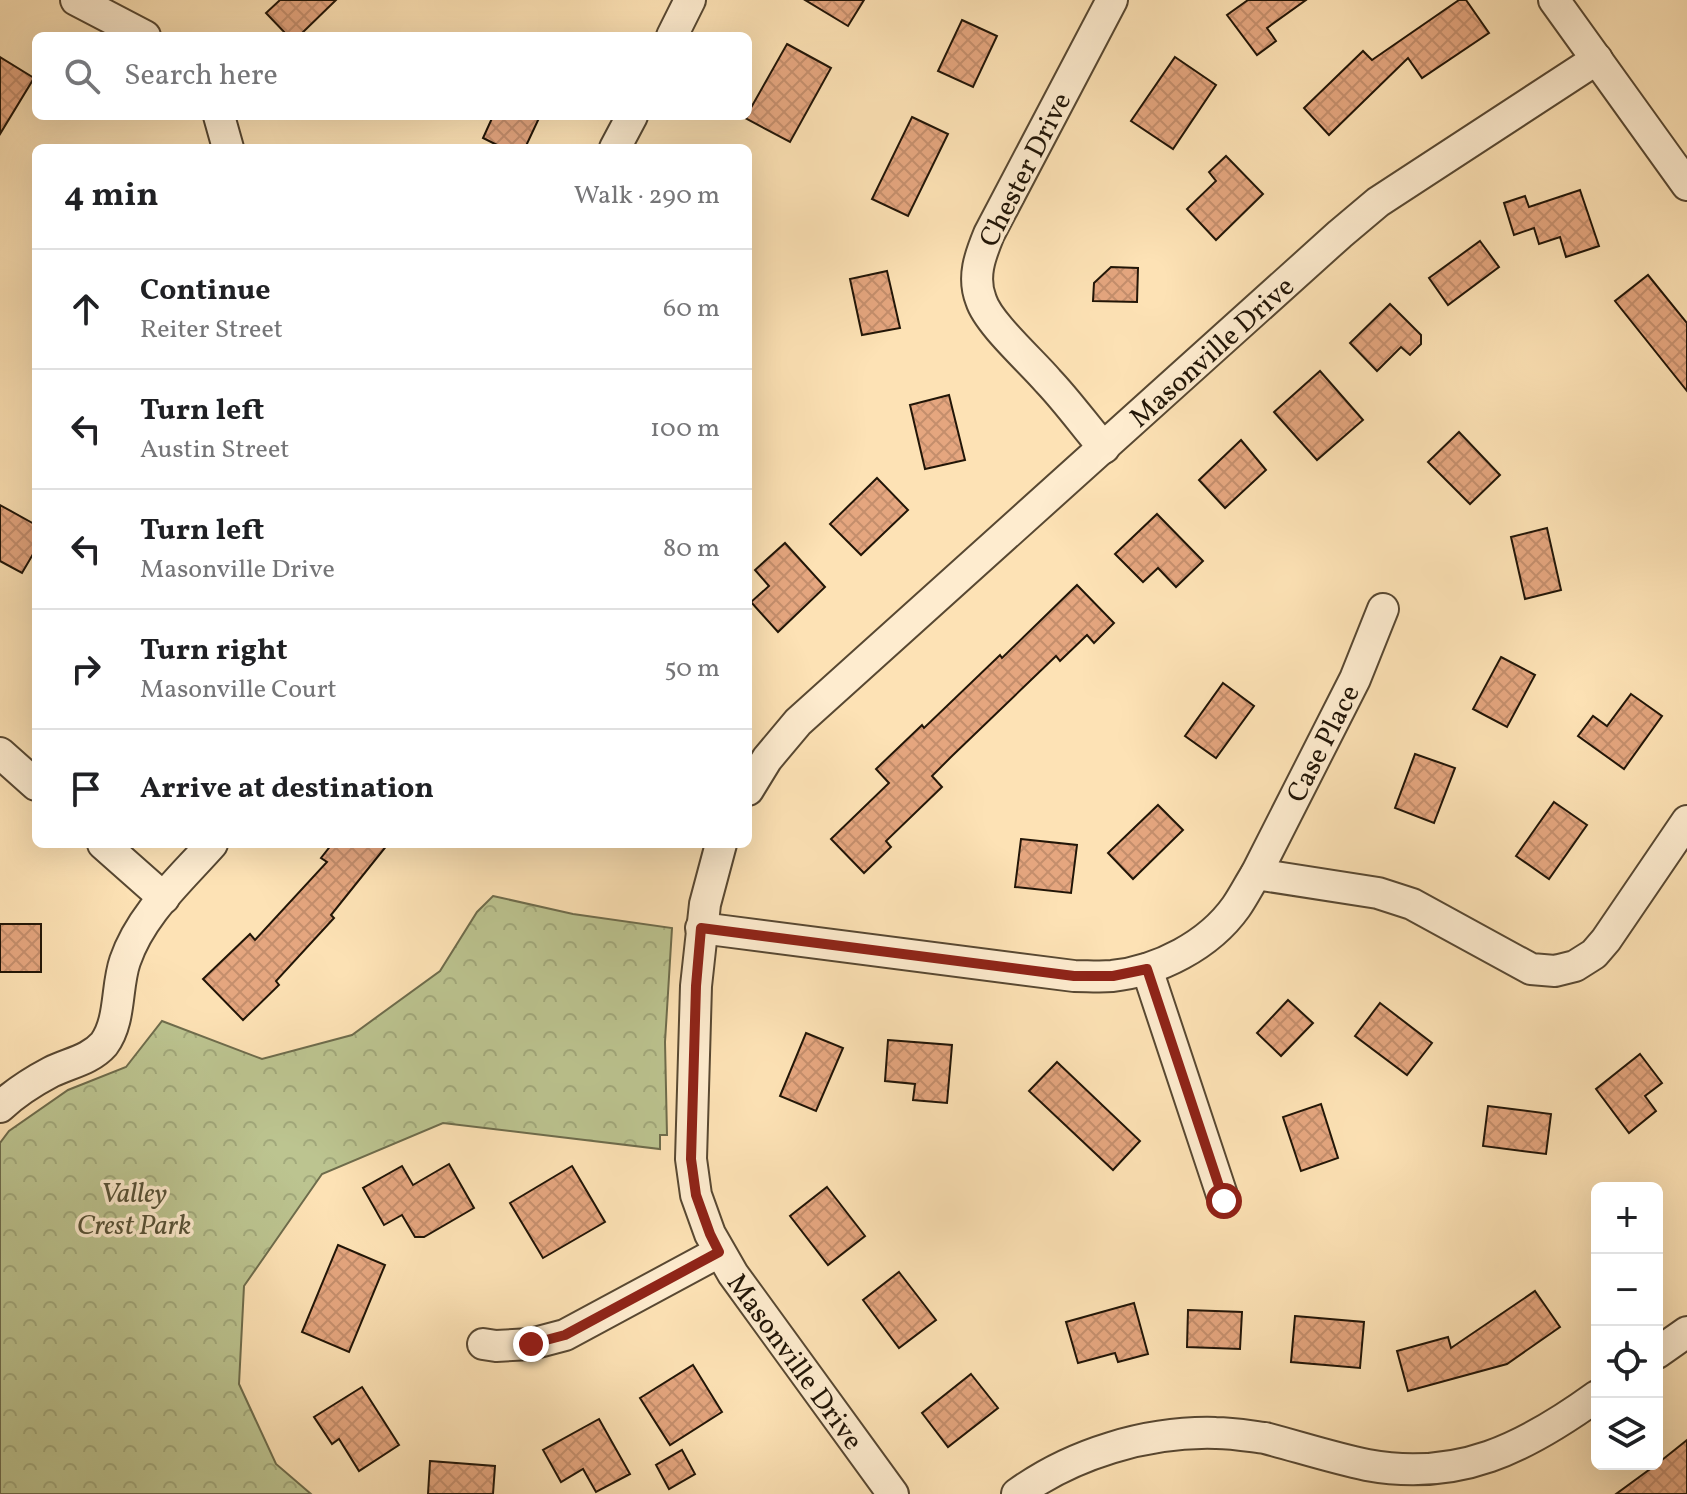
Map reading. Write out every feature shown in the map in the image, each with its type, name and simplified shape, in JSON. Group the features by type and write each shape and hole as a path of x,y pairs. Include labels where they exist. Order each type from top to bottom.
{"street":[{"path":"76,0 137,32"},
{"path":"674,32 690,0"},
{"name":"Chester Drive","path":"1104,448 1050,382 989,316 981,300 976,275 989,234 1112,0"},
{"path":"1554,0 1687,185"},
{"name":"Masonville Drive","path":"752,783 767,759 798,722 1340,234 1378,202 1597,59"},
{"path":"220,120 227,144"},
{"path":"617,144 630,120"},
{"name":"Case Place","path":"701,928 1074,976 1113,976 1147,969 1181,954 1210,934 1235,909 1256,874 1355,679 1383,609"},
{"path":"0,753 32,781"},
{"path":"1256,874 1378,893 1412,904 1531,969 1555,971 1575,966 1594,954 1687,821"},
{"path":"108,848 164,898"},
{"path":"8,1090 87,1058 104,1043 113,1027 124,963 137,932 208,848"},
{"name":"Masonville Drive","path":"720,848 705,904 696,986 691,1159 696,1195 710,1234 733,1274 893,1494"},
{"path":"1147,969 1224,1201"},
{"path":"483,1344 531,1344 565,1335 719,1252"},
{"path":"1663,1349 1687,1332"},
{"path":"1017,1494 1072,1463 1122,1444 1169,1435 1216,1433 1252,1436 1368,1465 1412,1469 1450,1467 1492,1457 1528,1441 1594,1398"}],"green space":[{"name":"Valley Crest Park","path":"493,896 573,914 672,928 665,1042 667,1135 660,1135 660,1149 443,1123 322,1174 244,1286 239,1384 276,1464 311,1494 0,1494 0,1143 9,1131 68,1090 126,1067 162,1021 262,1059 352,1035 440,971 477,912"}],"building":[{"path":"280,0 336,0 303,32 284,32 266,13"},
{"path":"805,0 864,0 848,26"},
{"path":"1248,0 1306,0 1267,28 1276,41 1257,55 1227,15"},
{"path":"1459,0 1466,0 1489,33 1422,78 1408,58 1329,135 1304,108 1363,51 1372,60"},
{"path":"962,20 997,36 973,87 938,71"},
{"path":"787,44 831,68 790,142 749,120 752,120 752,106"},
{"path":"0,57 32,77 32,81 0,134"},
{"path":"1175,57 1216,85 1173,149 1131,121"},
{"path":"912,117 948,134 908,216 872,199"},
{"path":"491,120 538,120 527,144 495,144 483,138"},
{"path":"1226,156 1263,194 1216,240 1187,209 1216,181 1209,172"},
{"path":"1580,190 1599,246 1566,257 1560,237 1539,244 1534,228 1514,235 1504,203 1525,196 1529,207"},
{"path":"1480,241 1499,267 1448,305 1429,278"},
{"path":"1111,267 1138,268 1137,302 1093,301 1094,283"},
{"path":"887,271 900,328 862,335 850,279"},
{"path":"1648,275 1687,323 1687,391 1615,301"},
{"path":"1390,304 1421,335 1421,344 1410,355 1401,347 1377,371 1350,343"},
{"path":"1320,371 1363,420 1317,460 1274,412"},
{"path":"949,395 965,460 925,469 910,405"},
{"path":"1459,432 1500,475 1470,504 1428,462"},
{"path":"1241,440 1266,470 1225,508 1199,480"},
{"path":"877,478 908,510 861,555 830,524"},
{"path":"0,505 32,523 32,556 22,573 0,561"},
{"path":"1157,514 1203,561 1176,587 1158,568 1143,582 1115,554"},
{"path":"1547,528 1561,590 1525,599 1511,537"},
{"path":"785,543 825,587 778,632 752,603 769,586 755,570"},
{"path":"1077,585 1114,623 1094,643 1087,635 1060,661 1056,656 932,776 942,787 886,841 891,847 864,873 831,839 889,783 876,769 1000,655 1002,658"},
{"path":"1501,657 1535,675 1507,727 1473,709"},
{"path":"1223,683 1254,706 1216,758 1185,736"},
{"path":"1631,694 1662,716 1624,769 1578,736 1593,716 1607,726"},
{"path":"1415,754 1455,768 1434,823 1395,808"},
{"path":"1554,802 1587,825 1549,879 1516,856"},
{"path":"1158,805 1183,830 1133,879 1108,853"},
{"path":"1021,839 1077,845 1071,893 1015,887"},
{"path":"329,848 385,848 331,915 334,918 276,981 279,985 243,1020 203,979 250,934 255,940 327,862 321,858"},
{"path":"0,924 41,924 41,972 0,972"},
{"path":"1288,1000 1313,1023 1281,1056 1257,1033"},
{"path":"1380,1003 1432,1043 1407,1075 1355,1036"},
{"path":"806,1033 843,1048 816,1111 780,1096"},
{"path":"888,1040 952,1045 947,1103 913,1100 915,1084 885,1081"},
{"path":"1640,1054 1662,1083 1645,1096 1656,1111 1629,1133 1596,1089"},
{"path":"1057,1062 1140,1141 1113,1170 1029,1091"},
{"path":"1321,1104 1338,1158 1301,1171 1283,1117"},
{"path":"1488,1106 1551,1114 1546,1154 1483,1146"},
{"path":"449,1164 474,1208 424,1237 415,1237 402,1215 384,1225 363,1188 402,1166 413,1185"},
{"path":"572,1166 605,1222 543,1258 510,1203"},
{"path":"827,1187 865,1236 828,1265 790,1216"},
{"path":"338,1245 385,1265 349,1352 302,1332"},
{"path":"899,1272 936,1320 899,1348 863,1300"},
{"path":"1535,1291 1560,1327 1507,1364 1408,1391 1397,1351 1448,1337 1451,1348"},
{"path":"1134,1303 1148,1354 1118,1362 1115,1353 1078,1363 1066,1322"},
{"path":"1188,1310 1242,1312 1240,1349 1187,1347"},
{"path":"1295,1316 1364,1322 1360,1368 1291,1362"},
{"path":"693,1365 722,1412 670,1445 640,1398"},
{"path":"971,1374 998,1408 948,1447 922,1413"},
{"path":"362,1387 399,1445 359,1471 339,1439 332,1444 314,1417"},
{"path":"599,1419 630,1474 596,1492 583,1469 561,1482 543,1450"},
{"path":"1687,1440 1687,1494 1616,1494 1649,1470 1663,1470 1663,1459"},
{"path":"682,1450 695,1474 669,1489 656,1465"},
{"path":"430,1461 495,1466 493,1494 428,1494"}],"route":[{"path":"531,1344 565,1335 719,1252 696,1195 691,1159 696,986 701,928 1074,976 1113,976 1147,969 1224,1201"}]}
